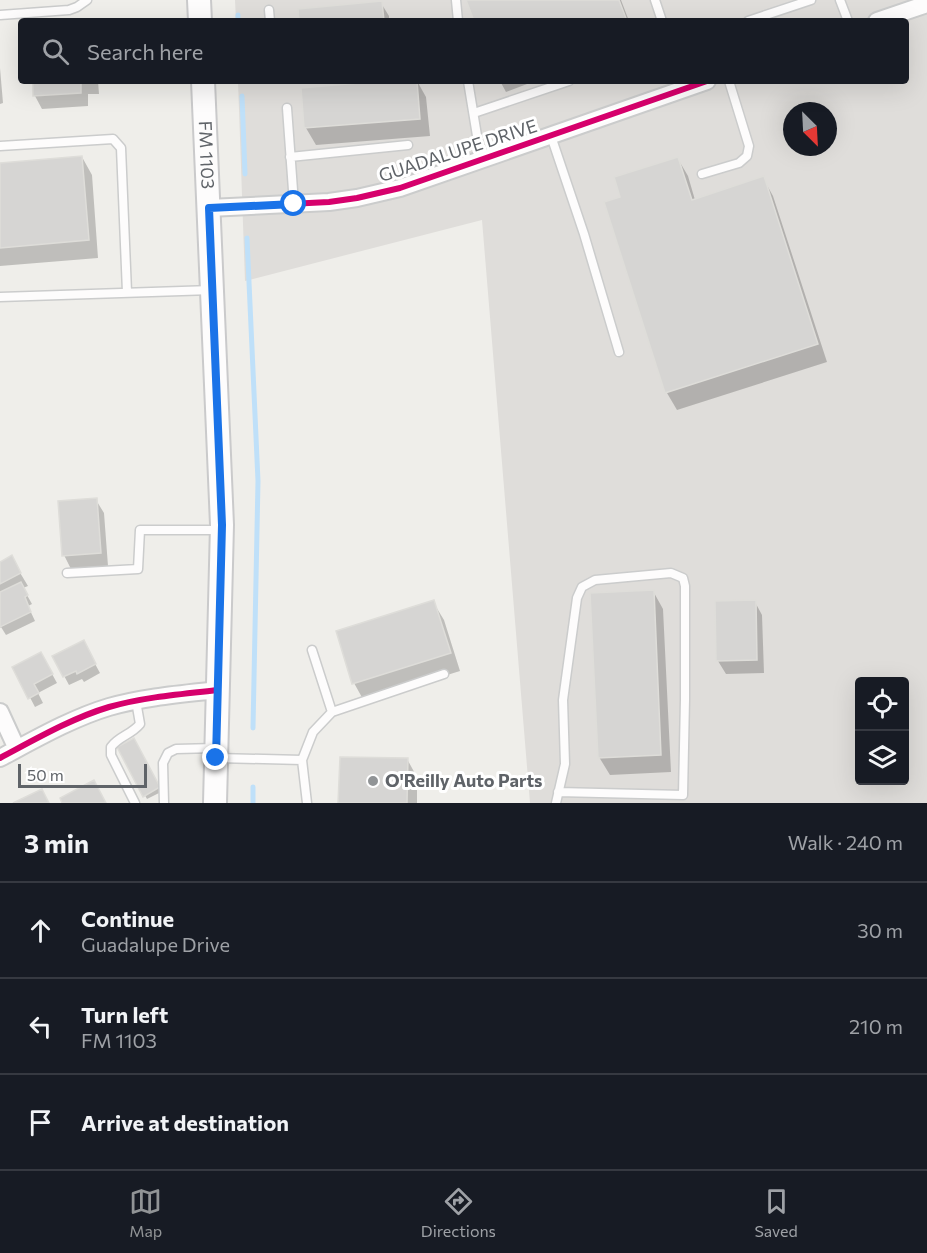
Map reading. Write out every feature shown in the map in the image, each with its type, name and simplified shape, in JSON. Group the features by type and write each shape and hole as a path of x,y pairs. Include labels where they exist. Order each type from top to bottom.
{"main road":[{"path":"199,0 200,18"},
{"name":"FM 1103","path":"203,84 221,530 215,803"}],"street":[{"path":"887,18 927,4"},
{"name":"GUADALUPE DRIVE","path":"209,208 357,198 400,188 551,136 682,85"},
{"path":"0,758 82,717 109,707 151,698 218,690"},
{"path":"0,712 17,749"}],"lane":[{"path":"0,15 69,10 87,0"},
{"path":"456,0 458,18"},
{"path":"655,0 661,18"},
{"path":"757,18 811,0"},
{"path":"840,0 847,18"},
{"path":"270,10 270,18"},
{"path":"469,84 481,160"},
{"path":"474,113 560,84"},
{"path":"702,174 739,163 747,156 749,146 730,84"},
{"path":"287,108 294,204"},
{"path":"551,136 584,234 619,352"},
{"path":"0,146 113,139 121,148 127,292"},
{"path":"290,156 408,145"},
{"path":"0,297 213,290"},
{"path":"67,573 138,569 140,530 221,530"},
{"path":"556,803 558,792 565,764 564,700 577,598 582,586 595,580 671,573 683,578 686,586 686,609 682,795 558,792"},
{"path":"312,650 332,712"},
{"path":"307,803 302,760 313,732 332,712 444,674"},
{"path":"135,803 111,755 111,747 115,742 133,732 140,724 136,701"},
{"path":"164,803 164,763 168,753 176,749 302,760"}],"shaded area":[{"path":"235,0 927,0 927,803 530,803 482,220 245,281 238,84 909,84 909,18 236,18"}],"building":[{"path":"466,0 619,0 626,18 473,18"},
{"path":"382,1 384,18 299,18 298,9"},
{"path":"33,84 81,84 81,93 33,96"},
{"path":"347,84 417,84 420,119 304,128 301,88"},
{"path":"82,156 89,240 0,248 0,163"},
{"path":"678,157 692,200 764,176 818,344 665,393 604,202 620,197 614,177"},
{"path":"97,498 101,553 62,556 58,501"},
{"path":"12,555 21,573 0,584 0,562"},
{"path":"21,582 28,595 25,597 31,612 0,627 0,592"},
{"path":"654,590 661,755 598,758 590,593"},
{"path":"434,600 451,653 352,684 336,631"},
{"path":"756,600 757,660 716,661 715,601"},
{"path":"84,640 96,664 77,674 76,671 63,677 52,656"},
{"path":"41,652 53,674 34,684 39,693 28,699 12,667"},
{"path":"134,738 160,787 143,797 117,747"},
{"name":"O'Reilly Auto Parts","path":"340,757 408,758 407,803 338,803"},
{"path":"94,780 106,803 62,803 60,798"},
{"path":"42,789 49,803 13,803"}],"waterway":[{"path":"242,96 245,174"},
{"path":"247,238 258,481 253,728"},
{"path":"253,787 253,803"}],"cycle path":[{"path":"209,208 329,202 400,188 698,84"},
{"path":"0,758 67,723 109,707 149,698 218,690"}],"place":[{"name":"O'Reilly Auto Parts","path":"373,781"}],"route":[{"path":"216,758 222,525 209,208 294,204"}]}
